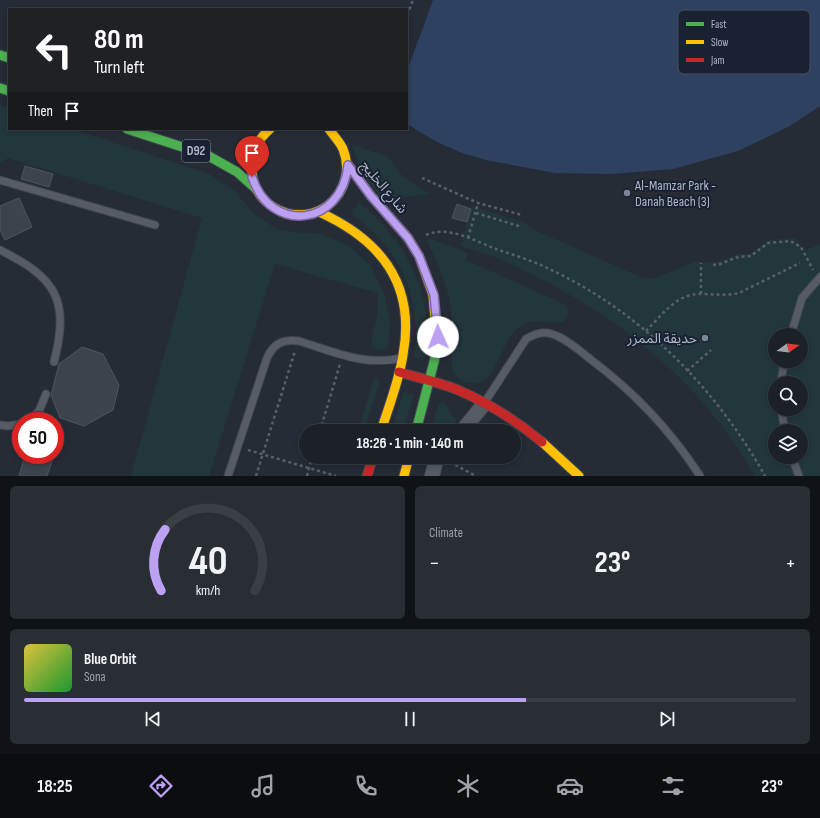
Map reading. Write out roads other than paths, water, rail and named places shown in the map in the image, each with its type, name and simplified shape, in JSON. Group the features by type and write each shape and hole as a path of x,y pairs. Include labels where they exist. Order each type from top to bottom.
{"main road":[{"name":"D92","path":"130,130 207,155 238,172 256,189"},
{"path":"269,130 258,142 253,153 251,165 252,177 256,189 272,207 283,213 295,216 319,212 333,202 343,188 348,165 344,149 337,138 329,130"},
{"name":"شارع الخليج","path":"348,165 371,196 408,238 428,275 437,316 438,337 435,358 418,424"},
{"path":"319,212 337,219 359,233 377,251 392,272 400,290 406,329 403,358 383,424"},
{"path":"399,372 429,380 458,391 484,404 515,423 546,445 579,476"},
{"path":"367,476 371,464"},
{"path":"404,476 407,464"}],"street":[{"path":"468,424 484,404"},
{"path":"432,476 438,464"}],"lane":[{"path":"0,180 155,225"},
{"path":"0,250 36,270 52,289 57,301 61,327 54,362"},
{"path":"793,328 802,298 819,278"},
{"path":"484,404 526,339 534,334 544,332 553,334 579,350 630,392 675,441 700,476"},
{"path":"228,476 272,349 279,342 289,340 298,341 364,361 378,362 403,358"},
{"path":"38,412 46,394"},
{"path":"0,425 12,425"},
{"path":"795,464 799,476"}],"water":[{"path":"433,0 820,0 820,106 790,126 738,151 673,169 611,174 555,173 486,160 462,153 437,142 408,125 408,68"}],"place":[{"name":"Al-Mamzar Park - Danah Beach (3)","path":"627,193"},
{"name":"حديقة الممزر","path":"705,338"}]}
